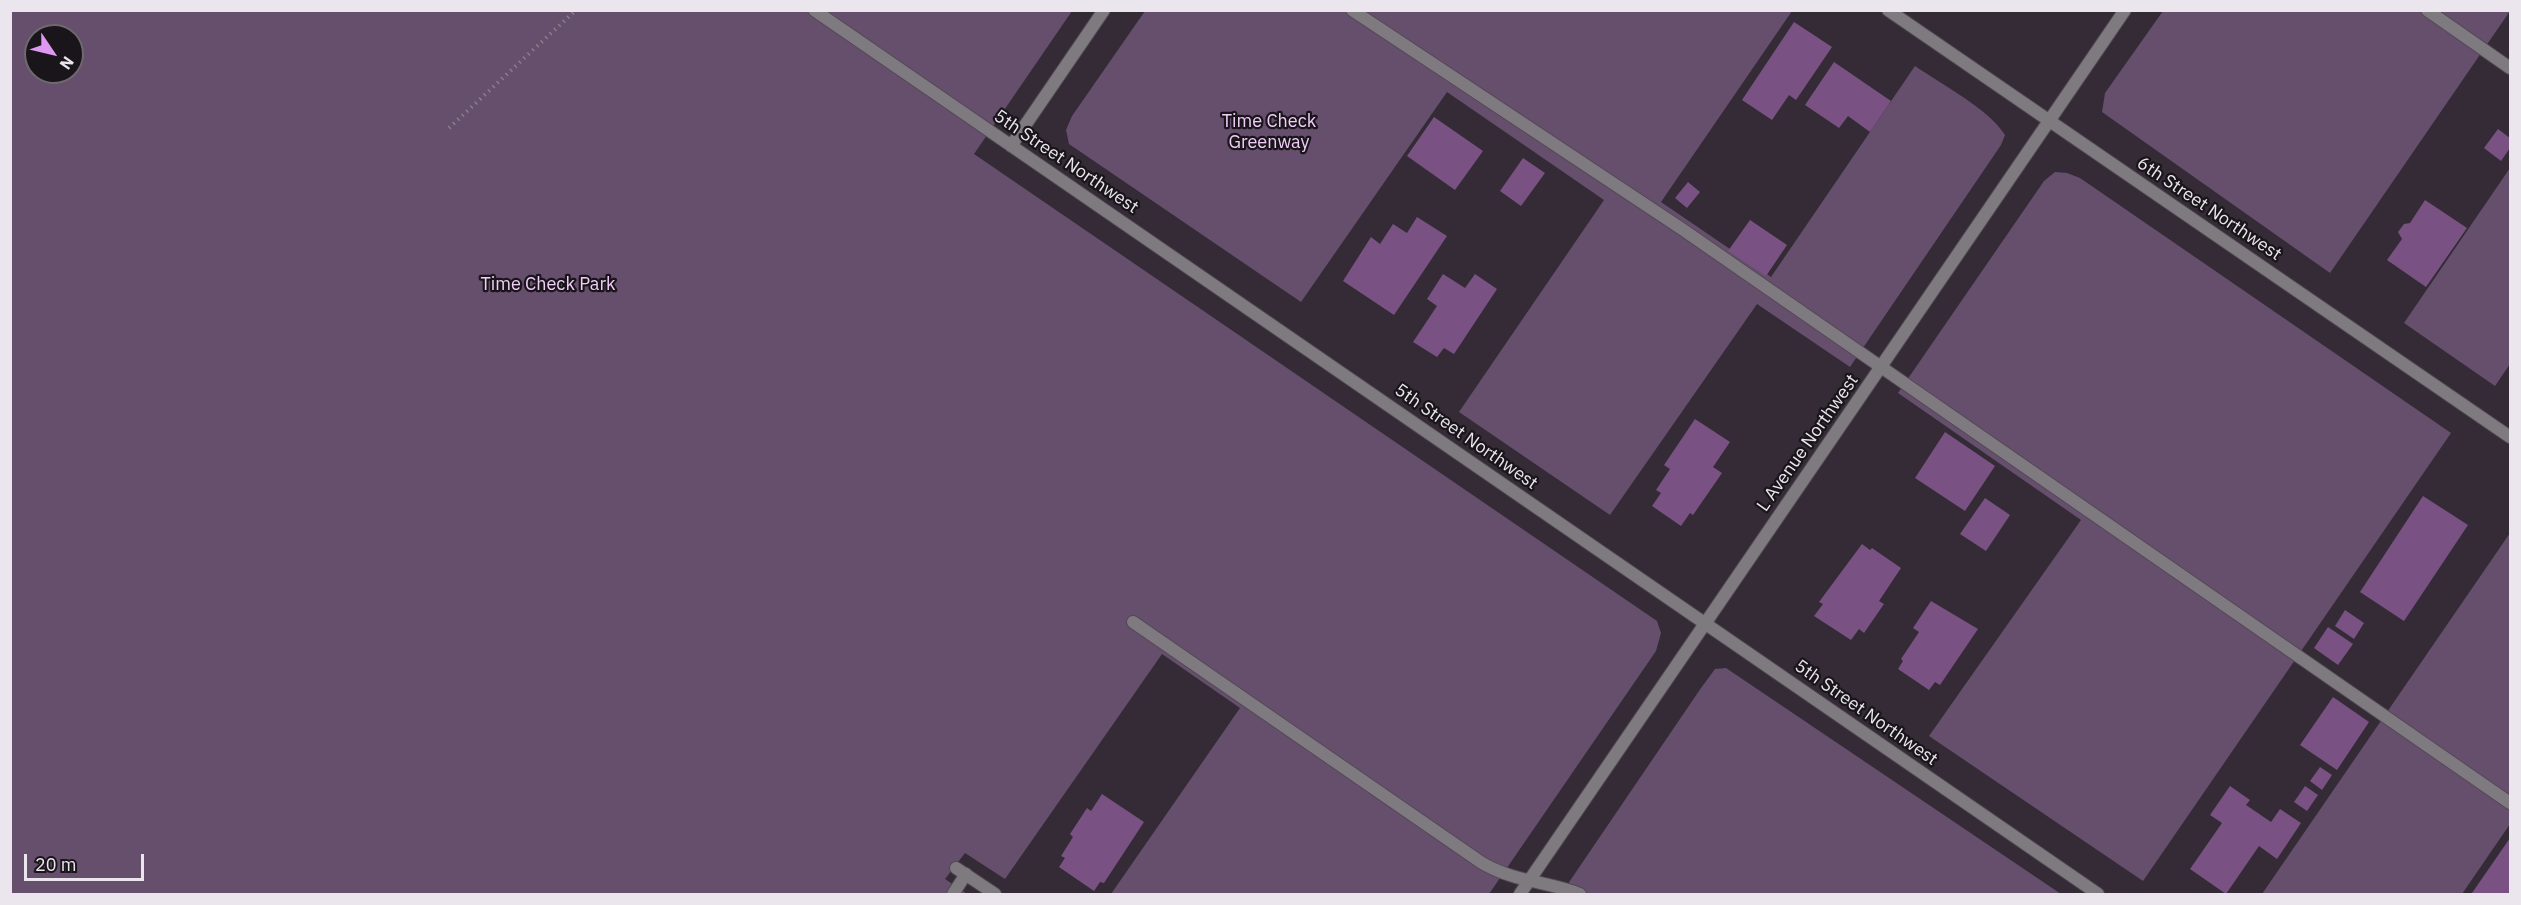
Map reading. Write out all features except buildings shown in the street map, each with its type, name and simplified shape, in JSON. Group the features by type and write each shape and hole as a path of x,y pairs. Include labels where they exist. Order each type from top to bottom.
{"street":[{"name":"5th Street Northwest","path":"814,10 2098,894"},
{"path":"1011,146 1104,10"},
{"path":"1352,10 1682,229 2511,803"},
{"name":"6th Street Northwest","path":"1888,10 2511,437"},
{"name":"L Avenue Northwest","path":"1520,894 2125,10"},
{"path":"2427,10 2511,68"},
{"path":"1133,622 1482,863 1503,875 1555,885 1580,894"},
{"path":"953,894 961,871 995,894"}],"path":[{"path":"449,128 576,10"}],"green space":[{"name":"Time Check Park","path":"10,11 1072,11 974,154 1657,621 1661,633 1656,651 1489,894 1111,894 1240,708 1162,654 1005,879 965,853 945,879 967,894 11,894"},
{"name":"Time Check Greenway","path":"1145,11 1792,11 1661,202 1771,277 1915,66 1976,106 1998,125 2005,135 2001,145 1850,367 1757,304 1610,515 1459,412 1604,200 1447,92 1301,302 1069,144 1066,130 1072,116"},
{"path":"2163,11 2510,11 2330,273 2102,112 2105,93"},
{"path":"2510,168 2510,364 2495,386 2404,323"},
{"path":"2055,172 2067,173 2080,178 2451,433 2143,881 1929,736 2081,520 1898,393 2044,181"},
{"path":"2510,533 2510,824 2462,894 2262,894"},
{"path":"1726,668 2061,894 1561,894 1701,688 1715,669"}]}
